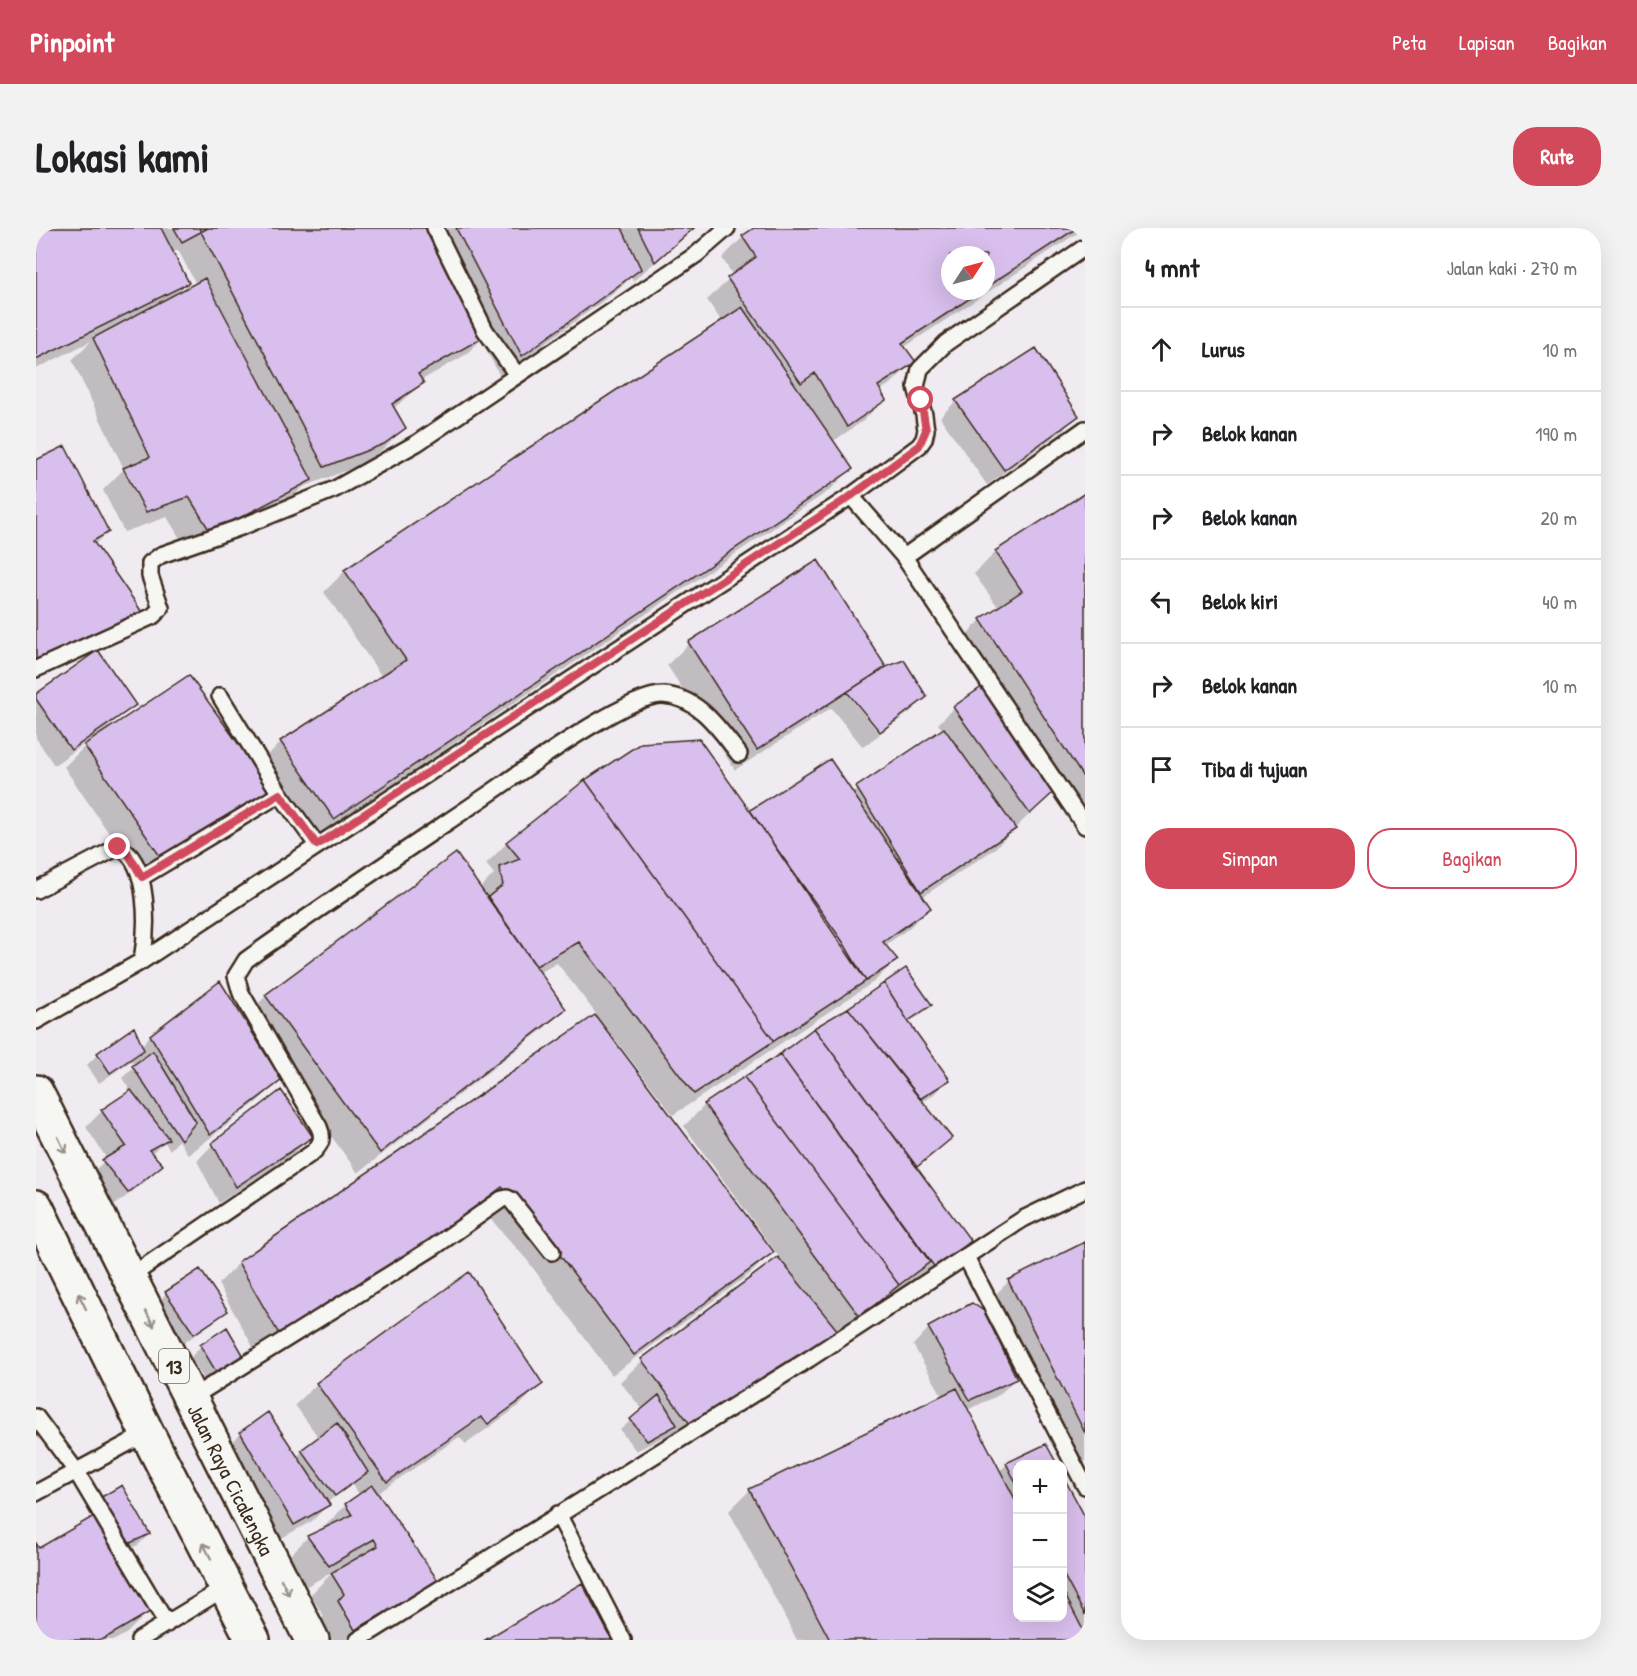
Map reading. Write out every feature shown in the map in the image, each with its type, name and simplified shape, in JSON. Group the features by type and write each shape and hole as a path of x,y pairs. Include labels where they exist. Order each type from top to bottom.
{"highway":[{"name":"Jalan Raya Cicalengka","path":"36,1092 312,1640"},
{"path":"36,1207 147,1433 253,1640"}],"lane":[{"path":"435,228 485,330 517,375"},
{"path":"36,669 153,616 162,608 150,576 150,564 161,555 241,527 335,489 417,443 697,254 727,228"},
{"path":"36,1021 142,961 851,496 919,446 926,430 916,387 920,369 946,343 1085,247"},
{"path":"904,557 1085,429"},
{"path":"851,496 904,557 1085,826"},
{"path":"128,1278 312,1153 321,1142 322,1134 319,1127 241,993 236,976 246,960 405,849 559,747 598,722 641,700 662,695 682,699 707,714 739,754"},
{"path":"220,696 280,794 317,845"},
{"path":"142,877 280,794"},
{"path":"36,890 118,847 126,850 142,877 146,937 142,961"},
{"path":"358,1640 809,1359 1023,1219 1085,1189"},
{"path":"191,1398 434,1247 502,1199 511,1200 552,1252"},
{"path":"966,1257 1085,1486"},
{"path":"36,1417 76,1471 167,1624"},
{"path":"36,1493 147,1433"},
{"path":"558,1514 623,1640"},
{"path":"139,1640 225,1588"}],"building":[{"path":"36,228 161,228 189,283 36,359"},
{"path":"174,228 208,228 182,242"},
{"path":"199,228 434,228 489,334 418,374 424,383 392,404 406,428 384,444 324,467"},
{"path":"456,228 622,228 641,269 522,356"},
{"path":"638,228 694,228 655,262"},
{"path":"754,228 1077,228 995,281 995,246 941,246 941,300 967,300 902,343 916,362 878,386 886,400 847,427 815,373 801,383 727,278 756,257 742,236"},
{"path":"205,278 312,480 211,533 189,497 146,512 123,468 150,457 93,338"},
{"path":"742,307 853,469 334,819 280,741 406,660 344,570"},
{"path":"1036,348 1079,416 1004,470 955,400"},
{"path":"65,446 109,532 93,541 144,615 36,665 36,460"},
{"path":"1085,493 1085,780 980,619 1022,591 995,551"},
{"path":"818,560 886,667 757,750 688,642"},
{"path":"98,650 136,705 71,750 36,699 36,694"},
{"path":"904,660 927,697 880,732 847,692 886,667"},
{"path":"189,675 273,792 164,862 84,745"},
{"path":"983,686 1055,791 1030,814 953,707"},
{"path":"944,728 1016,829 921,892 856,787"},
{"path":"699,739 843,942 866,981 774,1041 585,780 641,743"},
{"path":"830,759 931,908 883,942 898,960 866,981 750,810"},
{"path":"585,780 774,1041 694,1094 579,942 536,966 488,897 503,885 499,867 520,859 506,842"},
{"path":"456,853 566,1009 380,1153 265,995"},
{"path":"906,968 932,1005 908,1021 884,983"},
{"path":"220,981 282,1080 210,1135 150,1035"},
{"path":"884,983 950,1080 920,1099 848,1008"},
{"path":"848,1008 952,1138 917,1167 814,1028"},
{"path":"595,1015 774,1252 634,1355 548,1239 502,1187 422,1247 279,1334 238,1262"},
{"path":"134,1027 144,1050 110,1073 97,1053"},
{"path":"814,1028 971,1241 936,1269 780,1054"},
{"path":"153,1051 196,1122 181,1140 132,1066"},
{"path":"780,1054 930,1262 899,1285 744,1077"},
{"path":"744,1077 899,1285 860,1317 704,1104"},
{"path":"131,1090 169,1139 149,1150 163,1165 128,1193 102,1160 126,1146 101,1110"},
{"path":"281,1090 313,1137 236,1187 212,1143"},
{"path":"1085,1242 1085,1433 1008,1280"},
{"path":"778,1257 838,1331 690,1424 641,1359"},
{"path":"200,1269 228,1311 194,1334 165,1292"},
{"path":"469,1272 543,1384 488,1424 481,1417 387,1482 316,1383"},
{"path":"972,1303 984,1311 1017,1379 970,1400 928,1327"},
{"path":"227,1327 245,1358 218,1375 200,1345"},
{"path":"957,1388 1013,1495 1013,1622 1067,1622 1067,1599 1085,1634 1073,1640 830,1640 749,1489"},
{"path":"659,1395 677,1425 647,1441 630,1419"},
{"path":"268,1412 330,1505 294,1525 240,1432"},
{"path":"337,1423 368,1472 335,1496 301,1450"},
{"path":"1046,1444 1055,1460 1013,1460 1013,1477 1006,1463"},
{"path":"1067,1483 1085,1517 1085,1615 1067,1581"},
{"path":"122,1485 150,1534 126,1545 98,1499"},
{"path":"372,1485 439,1582 355,1630 338,1601 344,1594 331,1573 378,1546 374,1539 329,1566 307,1536 352,1515 345,1504"},
{"path":"94,1516 150,1612 102,1640 36,1640 36,1543 39,1548"},
{"path":"582,1583 612,1640 485,1640"}],"route":[{"path":"118,847 126,850 142,877 280,794 317,845 851,496 919,446 926,430 921,400"}]}
